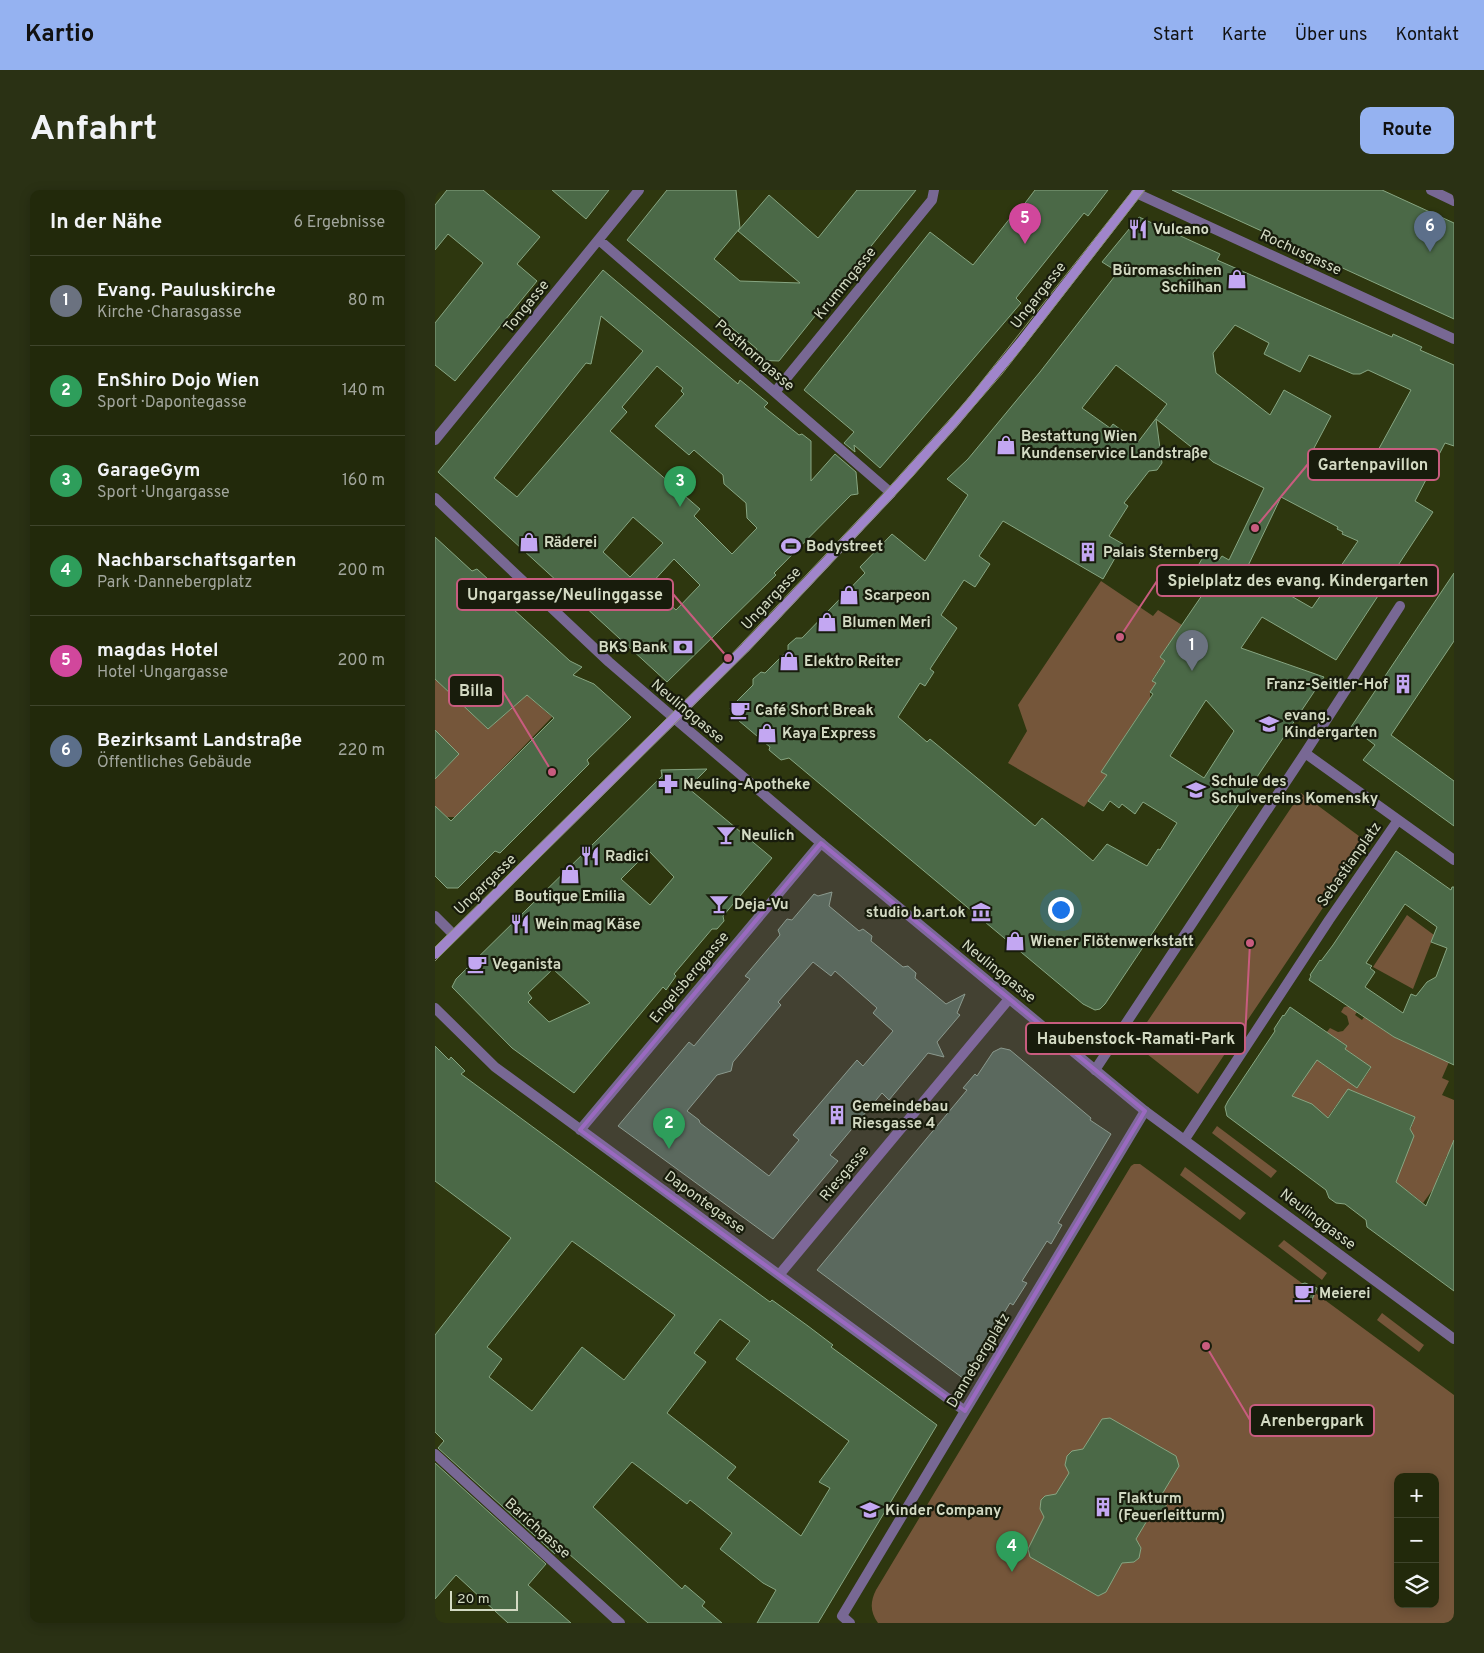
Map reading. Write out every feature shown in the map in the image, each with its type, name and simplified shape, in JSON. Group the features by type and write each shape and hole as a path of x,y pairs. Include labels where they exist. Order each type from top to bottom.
{"main road":[{"name":"Ungargasse","path":"435,954 745,648 891,493 952,425 1021,342 1138,192"}],"street":[{"name":"Tongasse","path":"435,440 639,190"},
{"name":"Krummgasse","path":"775,392 932,200 934,190"},
{"path":"1431,190 1454,201"},
{"name":"Rochusgasse","path":"1138,192 1454,339"},
{"name":"Posthorngasse","path":"599,240 891,493"},
{"name":"Neulinggasse","path":"435,498 609,662 821,843 1095,1070 1145,1111 1454,1339"},
{"path":"1095,1070 1400,606"},
{"name":"Sebastianplatz","path":"1185,1139 1329,920 1399,820 1305,753"},
{"path":"1399,820 1454,860"},
{"name":"Engelsberggasse","path":"580,1130 821,843"},
{"path":"435,916 454,935"},
{"name":"Riesgasse","path":"779,1275 1009,999"},
{"name":"Dapontegasse","path":"435,1008 495,1067 965,1411"},
{"name":"Dannebergplatz","path":"850,1623 842,1616 1145,1111"},
{"name":"Barichgasse","path":"435,1454 620,1623"}],"highlighted area":[{"path":"821,843 1145,1111 965,1411 580,1130"}],"shaded area":[{"path":"1101,581 1153,616 1158,610 1182,625 1160,657 1165,661 1152,680 1156,683 1150,692 1151,720 1140,713 1102,771 1107,775 1084,807 1008,763 1027,731 1018,705"},
{"path":"435,679 488,729 527,695 552,717 456,817 447,817 435,806 435,779 459,754 435,730"},
{"path":"1301,793 1367,842 1198,1094 1133,1043"},
{"path":"1407,915 1434,935 1413,989 1373,967"},
{"path":"1349,1006 1357,1012 1355,1015 1362,1020 1364,1017 1394,1037 1449,1062 1442,1078 1449,1081 1442,1095 1454,1100 1454,1150 1447,1155 1437,1179 1439,1181 1423,1203 1393,1180 1415,1117 1370,1099 1353,1110 1340,1100 1323,1124 1312,1105 1290,1099 1316,1059 1342,1078 1345,1074 1360,1084 1371,1068 1345,1049 1347,1046 1326,1033 1330,1028 1338,1032 1343,1031 1349,1024 1347,1016 1341,1012 1344,1007"},
{"path":"1217,1126 1277,1171 1271,1178 1212,1133"},
{"path":"1134,1164 1140,1164 1454,1395 1454,1623 878,1623 873,1615 872,1607 876,1590 1131,1166"},
{"path":"1185,1167 1246,1213 1240,1220 1180,1175"},
{"path":"1284,1240 1327,1273 1322,1280 1278,1246"},
{"path":"1382,1313 1424,1345 1419,1352 1377,1320"}],"building":[{"path":"447,190 483,190 540,237 517,264 537,281 455,381 435,365 435,323 483,263 448,234 435,250 435,205"},
{"path":"552,190 609,190 586,219"},
{"path":"667,190 736,190 740,228 714,259 740,281 800,283 738,231 769,195 818,238 857,190 916,190 779,361 751,360 757,349 627,240"},
{"path":"1035,190 1108,190 1088,216 1084,213 1016,298 1021,303 880,468 854,445 855,452 844,443 854,432 804,390 930,232 973,265 1011,217 1013,219"},
{"path":"1172,190 1382,190 1454,223 1454,319"},
{"path":"1139,217 1220,254 1217,260 1392,337 1393,334 1422,347 1420,350 1454,365 1454,446 1445,443 1415,501 1433,512 1336,660 1262,617 1241,648 1324,677 1105,1004 1100,1009 1095,1010 1083,1004 789,758 781,760 769,750 770,747 732,715 730,708 753,685 753,679 761,672 765,673 788,650 788,645 796,638 802,638 865,573 860,567 892,534 925,561 968,495 947,479 968,459 1040,372 1118,272 1102,262","holes":["1235,325 1269,343 1264,354 1300,372 1309,355 1353,374 1360,374 1368,370 1411,390 1364,476 1313,450 1331,416 1284,390 1270,415 1216,373 1213,353","1116,365 1167,404 1138,442 1113,424 1110,428 1082,408","1156,419 1200,454 1202,452 1213,462 1264,488 1229,560 1222,556 1219,560 1206,552 1192,576 1209,585 1160,657 1165,661 1152,681 1156,683 1150,692 1153,694 1101,772 1107,775 1088,801 1103,811 1110,801 1119,808 1122,804 1135,814 1143,802 1177,823 1160,850 1158,849 1147,866 1107,844 1093,861 1042,818 1035,826 930,739 927,742 898,717 920,683 925,686 934,672 930,669 957,628 941,615 964,580 975,587 979,581 990,564 979,556 1003,521 1103,579 1123,544 1109,536 1128,506 1124,503 1149,471 1157,470 1162,463","1281,497 1338,527 1337,529 1343,532 1342,534 1358,541 1312,608 1246,570","1206,700 1234,731 1204,778 1170,756"]},
{"path":"603,270 738,384 740,380 768,403 764,407 799,435 802,434 811,441 811,481 835,454 856,472 858,494 851,495 774,573 776,575 667,682 438,472","holes":["601,316 643,351 517,497 494,478 586,363 591,364","657,366 683,388 681,391 684,394 655,426 689,455 694,450 723,475 724,484 746,503 747,518 757,528 732,554 694,516 700,509 610,431 627,412 622,407","633,517 663,543 630,577 603,552","674,559 700,585 676,610 649,586"]},
{"path":"435,537 472,571 477,569 502,592 501,598 570,661 582,667 573,675 594,684 631,717 587,760 589,764 500,853 495,851 458,888 447,888 435,876 435,806 451,821 554,718 527,695 488,729 435,679"},
{"name":"Franz-Seitler-Hof","path":"1454,573 1454,641 1391,735 1454,781 1454,826 1363,760 1375,745 1351,727"},
{"path":"435,730 459,754 435,779"},
{"path":"707,769 688,788 772,858 723,916 724,921 717,929 712,929 674,974 676,976 666,990 663,987 574,1093 512,1048 452,987 456,979 662,776 661,770","holes":["649,851 674,877 650,905 621,879","553,969 590,1003 549,1022 528,1002 532,998 528,993"]},
{"path":"1396,851 1451,890 1454,887 1454,1065 1394,1037 1309,980 1310,975 1320,960 1333,945","holes":["1405,904 1437,927 1431,942 1447,948 1436,977 1427,982 1416,996 1411,994 1403,1013 1365,987 1375,972 1370,968 1372,966 1366,963"]},
{"path":"832,892 829,906 859,931 863,929 872,936 871,941 903,967 908,966 916,973 915,978 946,1004 965,994 957,1013 960,1015 937,1042 944,1057 928,1053 889,1100 882,1093 830,1155 838,1161 773,1239 618,1126 689,1042 694,1046 750,979 745,976 780,935 778,930 787,919 792,920 814,894 818,896","holes":["813,962 831,976 835,971 877,1008 873,1013 893,1031 863,1066 857,1060 851,1067 793,1135 799,1140 769,1176 687,1111 717,1075 731,1071 733,1062 781,1005 778,1002"]},
{"path":"1290,1007 1347,1046 1345,1049 1371,1067 1357,1088 1317,1060 1292,1096 1312,1104 1328,1118 1348,1089 1415,1117 1410,1129 1414,1136 1396,1182 1426,1206 1454,1140 1454,1291 1367,1227 1366,1220 1345,1204 1336,1203 1329,1198 1326,1190 1227,1116 1225,1107 1228,1101"},
{"path":"435,1046 449,1060 451,1057 465,1071 461,1074 770,1302 772,1300 808,1326 833,1345 831,1347 937,1425 818,1623 757,1623 776,1590 763,1583 720,1549 732,1533 690,1500 687,1504 632,1462 593,1507 682,1589 685,1585 705,1602 702,1606 722,1623 648,1623 561,1547 555,1554 438,1448 444,1441 435,1432 435,1335 511,1238 435,1181","holes":["572,1241 675,1315 624,1380 582,1347 532,1411 489,1377 502,1359 487,1347","720,1319 750,1341 736,1359 849,1441 819,1482 830,1488 801,1536 727,1478 736,1467 667,1413 706,1362 694,1353"]},
{"path":"1001,1048 1010,1050 1091,1118 1090,1120 1111,1134 1058,1223 1062,1225 1051,1244 1047,1241 1022,1281 1027,1283 1013,1305 1010,1303 964,1379 817,1270 967,1090 963,1088 975,1074 977,1076 993,1052"},
{"name":"Meierei","path":"1305,1283 1317,1288 1310,1304 1297,1299 1294,1286"},
{"name":"Flakturm (Feuerleitturm)","path":"1110,1418 1176,1456 1179,1466 1161,1496 1166,1505 1166,1512 1161,1518 1148,1519 1136,1539 1141,1548 1139,1558 1134,1562 1122,1563 1106,1592 1098,1596 1030,1557 1028,1549 1044,1517 1040,1509 1041,1500 1045,1496 1056,1494 1069,1473 1065,1465 1067,1456 1072,1451 1083,1449 1102,1419"},
{"path":"435,1463 546,1564 528,1585 571,1623 508,1623 456,1575 435,1599"}],"tram line":[{"path":"435,947 728,658 892,484 967,400 1133,190"},
{"path":"435,961 753,646 913,476 1002,374 1145,190"}],"place":[{"name":"Vulcano","path":"1138,229"},
{"name":"magdas Hotel","path":"1025,244"},
{"name":"Bezirksamt Landstraße","path":"1430,252"},
{"name":"Büromaschinen Schilhan","path":"1237,279"},
{"name":"Bestattung Wien Kundenservice Landstraße","path":"1006,445"},
{"name":"GarageGym","path":"680,507"},
{"name":"Gartenpavillon","path":"1255,528"},
{"name":"Räderei","path":"529,542"},
{"name":"Bodystreet","path":"791,546"},
{"name":"Palais Sternberg","path":"1088,552"},
{"name":"Scarpeon","path":"849,595"},
{"name":"Blumen Meri","path":"827,622"},
{"name":"Spielplatz des evang. Kindergarten","path":"1120,637"},
{"name":"BKS Bank","path":"683,647"},
{"name":"Ungargasse/Neulinggasse","path":"728,658"},
{"name":"Elektro Reiter","path":"789,661"},
{"name":"Evang. Pauluskirche","path":"1192,671"},
{"name":"Franz-Seitler-Hof","path":"1403,684"},
{"name":"Café Short Break","path":"740,710"},
{"name":"evang. Kindergarten","path":"1269,724"},
{"name":"Kaya Express","path":"767,733"},
{"name":"Billa","path":"552,772"},
{"name":"Neuling-Apotheke","path":"668,784"},
{"name":"Schule des Schulvereins Komensky","path":"1196,790"},
{"name":"Neulich","path":"726,835"},
{"name":"Radici","path":"590,856"},
{"name":"Boutique Emilia","path":"570,874"},
{"name":"Deja-Vu","path":"719,904"},
{"name":"studio b.art.ok","path":"981,912"},
{"name":"Wein mag Käse","path":"520,924"},
{"name":"Wiener Flötenwerkstatt","path":"1015,941"},
{"name":"Haubenstock-Ramati-Park","path":"1250,943"},
{"name":"Veganista","path":"477,964"},
{"name":"Gemeindebau Riesgasse 4","path":"837,1115"},
{"name":"EnShiro Dojo Wien","path":"669,1149"},
{"name":"Meierei","path":"1304,1293"},
{"name":"Arenbergpark","path":"1206,1346"},
{"name":"Flakturm (Feuerleitturm)","path":"1103,1507"},
{"name":"Kinder Company","path":"870,1510"},
{"name":"Nachbarschaftsgarten","path":"1012,1572"}]}
